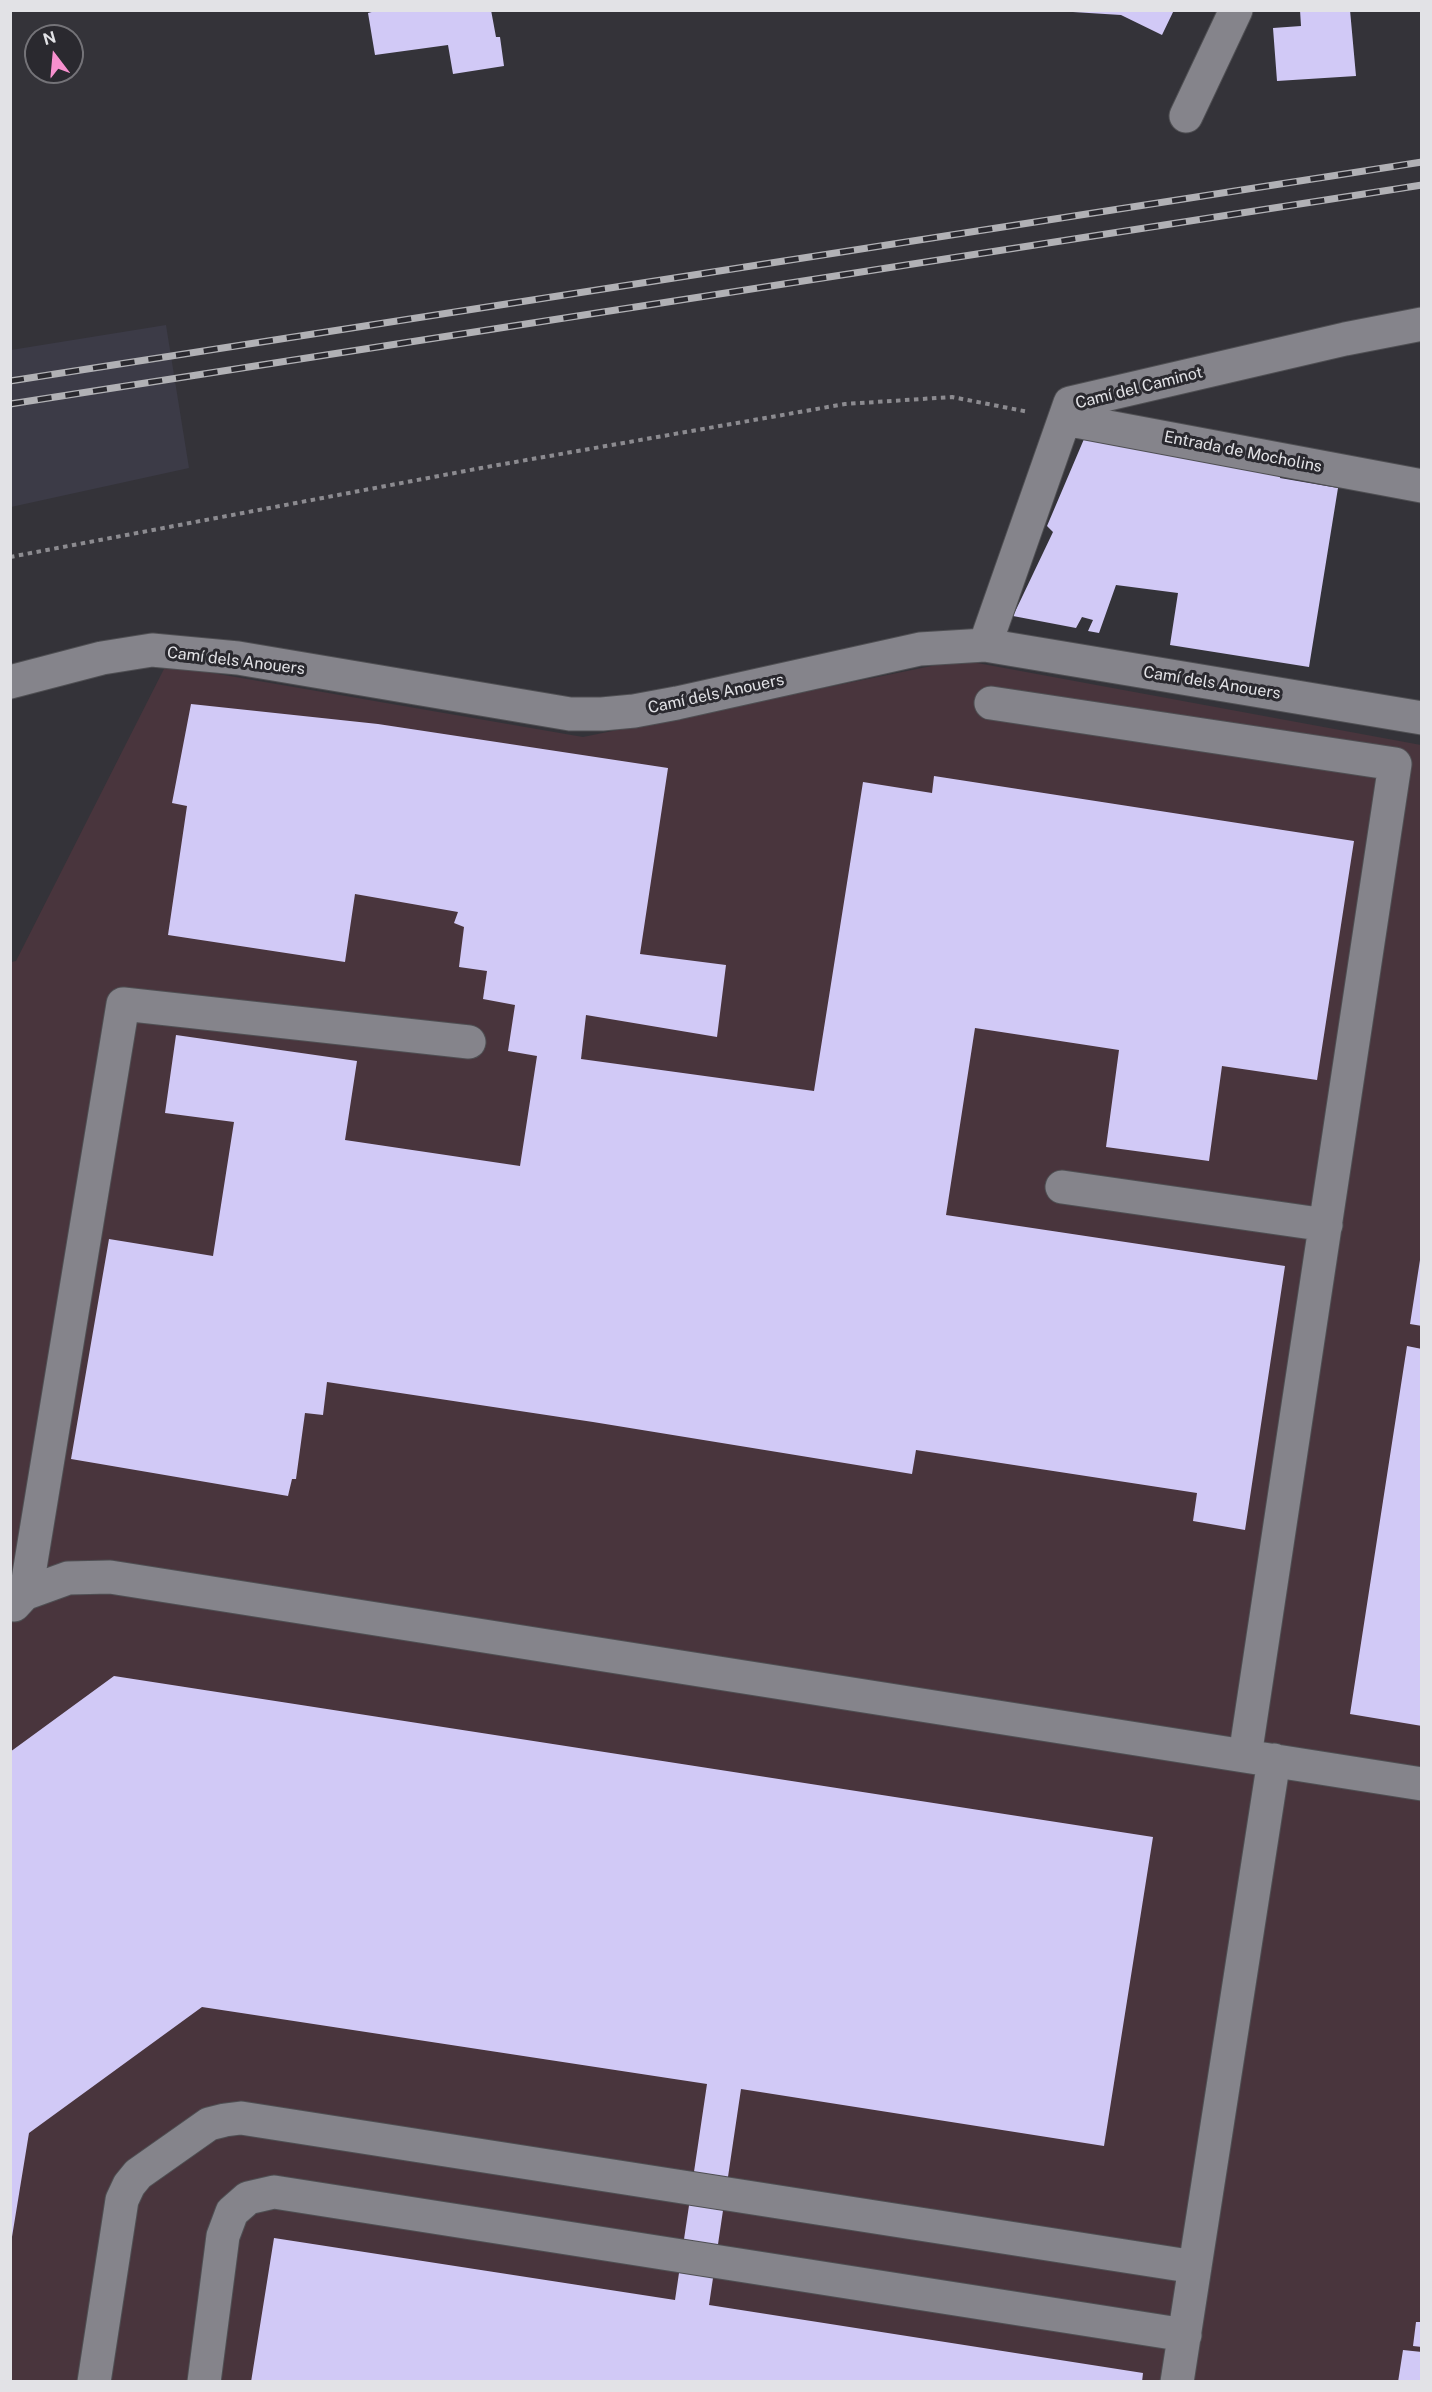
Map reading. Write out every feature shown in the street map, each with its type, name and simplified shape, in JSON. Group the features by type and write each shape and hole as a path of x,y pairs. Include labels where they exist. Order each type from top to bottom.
{"street":[{"path":"1186,116 1236,10"},
{"name":"Camí del Caminot","path":"985,645 1070,403 1345,339 1422,324"},
{"name":"Entrada de Mocholins","path":"1065,419 1422,486"},
{"name":"Camí dels Anouers","path":"10,682 102,658 152,650 238,658 570,714 602,714 677,703 920,649 985,645 1422,718"},
{"path":"991,703 1395,764 1326,1225 1195,2267 1177,2382"},
{"path":"16,1600 123,1004 469,1042"},
{"path":"1062,1187 1326,1225"},
{"path":"16,1600 68,1578 110,1577 1422,1784"},
{"path":"94,2382 122,2200 129,2185 138,2174 209,2124 242,2118 1195,2267"},
{"path":"204,2382 223,2236 232,2212 248,2198 274,2192 1185,2335"}],"path":[{"path":"10,557 481,468 844,404 952,397 1065,419"}],"shaded area":[{"path":"166,325 189,468 11,507 11,350"},
{"path":"961,660 1421,745 1421,2381 11,2382 11,962 16,961 166,665 583,737"}],"building":[{"path":"379,10 491,10 496,37 500,37 504,66 453,74 448,45 375,55 368,13"},
{"path":"1074,10 1174,10 1162,35 1121,15 1073,12"},
{"path":"1300,10 1350,10 1356,76 1277,81 1273,28 1301,26"},
{"path":"1084,439 1281,471 1280,478 1338,488 1309,667 1170,645 1178,593 1116,585 1099,633 1088,631 1093,620 1082,617 1076,628 1013,616 1053,532 1047,526"},
{"path":"191,704 378,724 668,768 640,954 726,965 717,1037 586,1015 581,1059 814,1091 863,782 932,793 934,776 1354,841 1317,1080 1222,1066 1209,1161 1106,1147 1119,1050 975,1028 946,1215 1285,1266 1245,1530 1193,1521 1197,1493 916,1450 912,1474 593,1422 327,1382 323,1415 305,1413 296,1479 292,1479 288,1496 71,1459 109,1239 213,1256 234,1122 165,1113 176,1035 357,1061 345,1140 520,1166 537,1056 508,1051 515,1005 483,999 487,971 459,967 464,927 454,923 458,912 355,894 345,962 168,935 187,806 172,803"},
{"path":"1420,1260 1422,1260 1422,1326 1410,1324"},
{"path":"1407,1346 1422,1349 1422,1726 1350,1714"},
{"path":"114,1676 1153,1837 1104,2146 741,2089 709,2305 1143,2373 1142,2382 251,2382 274,2238 675,2300 707,2084 202,2007 29,2133 10,2249 10,1752"},
{"path":"1416,2322 1422,2322 1422,2347 1413,2346"},
{"path":"1403,2350 1422,2352 1422,2382 1398,2382"}],"railway":[{"path":"10,381 1422,162"},
{"path":"10,404 1422,185"}]}
